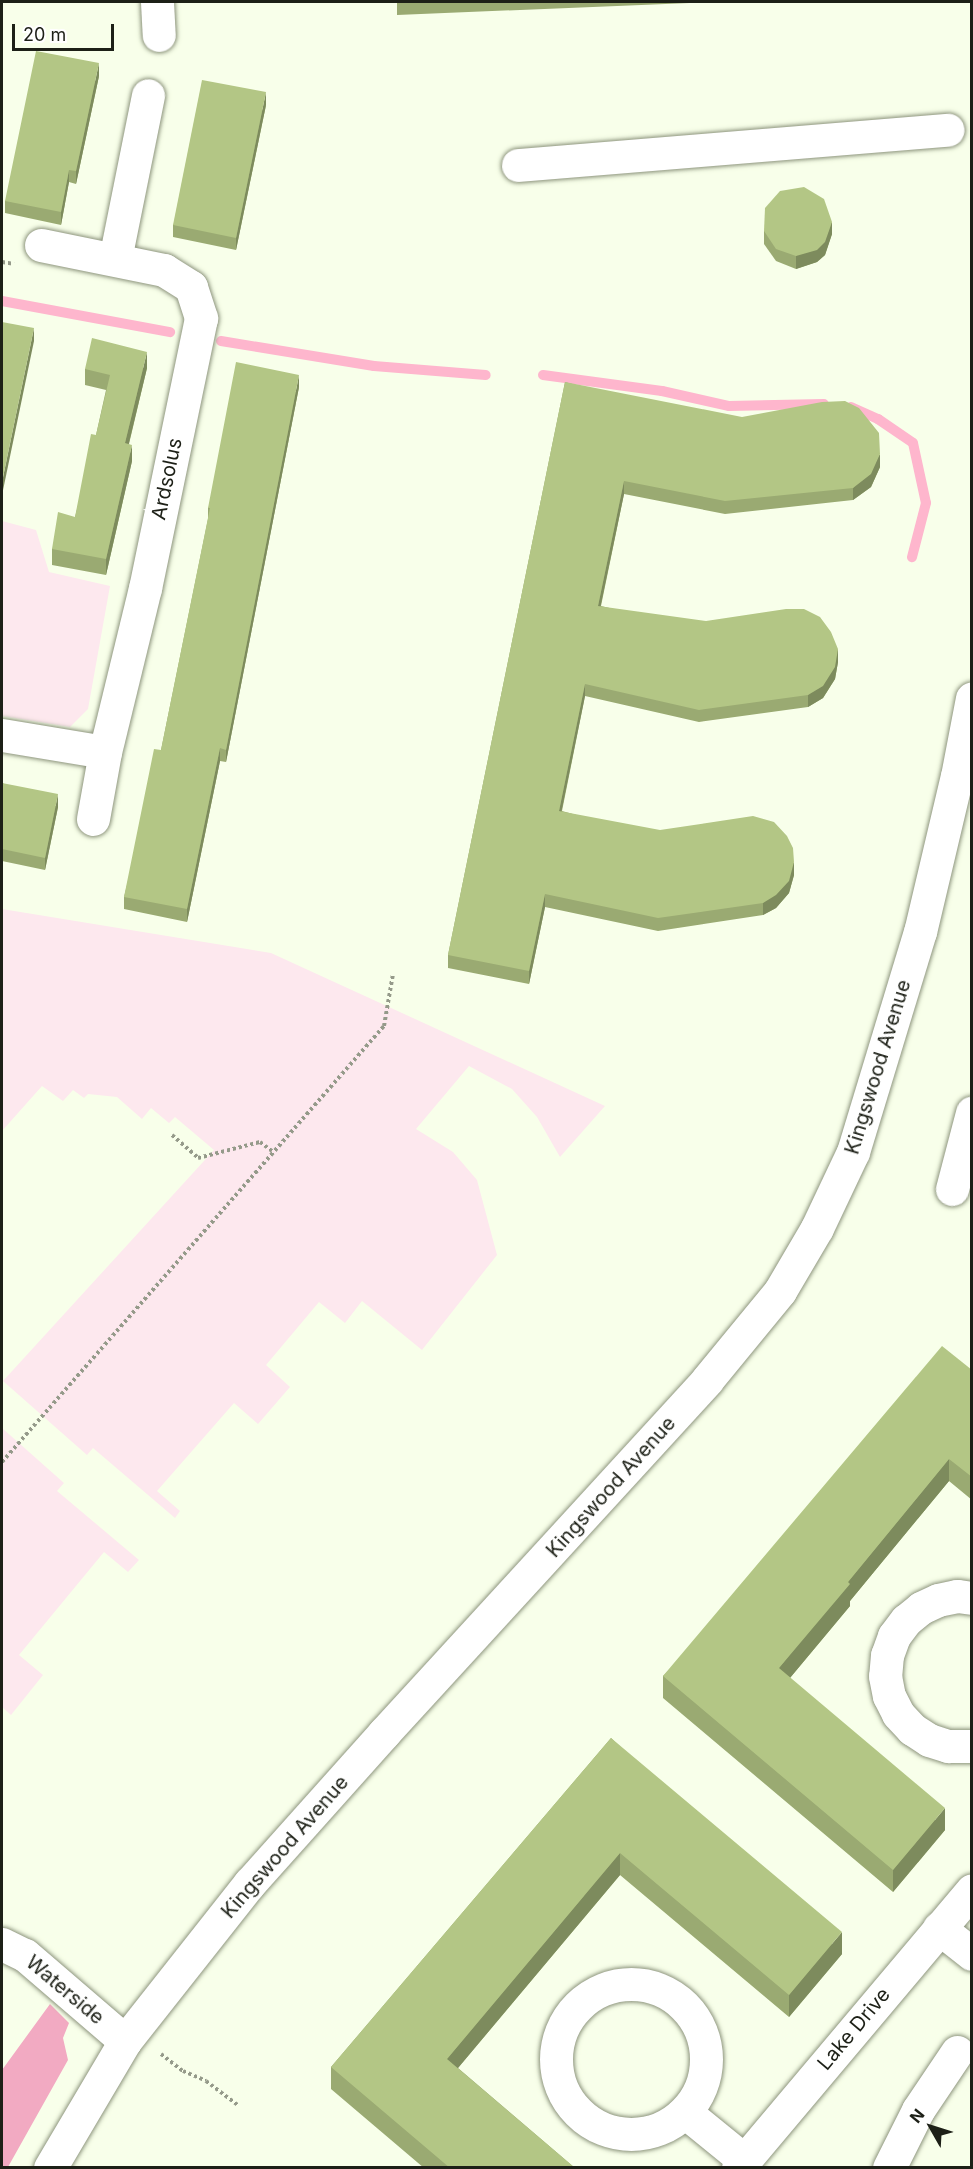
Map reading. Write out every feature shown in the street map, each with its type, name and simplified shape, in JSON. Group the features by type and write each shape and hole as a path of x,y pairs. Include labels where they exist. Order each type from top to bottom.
{"street":[{"path":"157,2 159,35"},
{"path":"115,259 148,94"},
{"path":"518,165 948,130"},
{"name":"Ardsolus","path":"42,245 164,270 191,287 201,318 145,588 105,752 93,819"},
{"name":"Kingswood Avenue","path":"50,2168 125,2041 250,1883 707,1380 780,1291 817,1228 853,1152 920,932 957,776 972,698"},
{"path":"2,735 105,752"},
{"path":"952,1189 972,1113"},
{"path":"972,1598 957,1596 938,1600 921,1608 906,1620 894,1636 887,1655 885,1676 889,1696 898,1714 912,1729 929,1740 948,1746 972,1746"},
{"name":"Lake Drive","path":"741,2164 972,1890"},
{"path":"939,1928 972,1954"},
{"name":"Waterside","path":"2,1944 25,1955 125,2041"},
{"path":"638,1984 664,1992 687,2008 701,2033 707,2061 700,2088 685,2112 669,2124 650,2132 630,2134 610,2131 591,2123 576,2110 564,2093 558,2074 556,2054 561,2034 570,2015 584,2000 600,1990 619,1985 638,1984"},
{"path":"889,2168 918,2110 957,2052"},
{"path":"685,2112 741,2164"}],"path":[{"path":"2,1462 272,1151 384,1026 393,974"},
{"path":"172,1135 198,1158 260,1142 272,1151"},
{"path":"161,2054 183,2070 206,2081 239,2106"}],"shaded area":[{"path":"2,521 36,530 49,572 110,586 88,709 70,727 2,716"},
{"path":"2,909 271,953 605,1106 560,1157 537,1117 512,1089 469,1066 416,1129 453,1152 477,1180 497,1255 422,1350 362,1301 345,1323 319,1302 266,1365 290,1387 258,1424 234,1403 157,1491 180,1511 175,1518 93,1448 87,1455 3,1381 214,1150 175,1117 169,1123 151,1108 142,1119 117,1097 88,1094 84,1098 73,1090 63,1101 42,1086 2,1131"},
{"path":"2,1428 64,1483 57,1491 139,1560 128,1572 104,1552 19,1655 43,1675 11,1715 2,1707"},
{"path":"50,2004 69,2023 63,2038 68,2060 8,2167 2,2167 2,2070"}],"building":[{"path":"36,51 99,63 76,171 69,170 61,212 5,201"},
{"path":"202,80 266,92 236,238 173,225"},
{"path":"804,187 824,199 832,222 825,242 817,250 796,256 776,249 764,231 765,208 780,191"},
{"path":"2,322 34,328 2,482"},
{"path":"92,338 147,352 125,443 132,445 106,559 52,549 58,512 75,517 91,434 96,435 110,375 85,369"},
{"path":"236,362 299,375 226,750 220,748 187,909 124,897 154,749 161,750 210,508 208,508"},
{"path":"565,382 742,417 822,402 845,401 859,408 879,433 880,454 871,474 853,488 725,501 624,481 598,606 706,621 786,609 804,609 820,617 831,632 838,649 835,667 823,686 808,695 699,710 585,684 559,811 660,830 753,816 774,822 787,836 793,848 794,862 789,881 776,895 763,903 658,918 545,894 529,971 448,955"},
{"path":"2,783 58,794 45,858 2,849"},
{"path":"942,1346 972,1370 972,1477 949,1459 848,1582 850,1584 779,1668 945,1808 893,1870 663,1676"},
{"path":"611,1738 842,1932 789,1995 620,1853 447,2059 575,2168 450,2168 331,2067"}],"waterway":[{"path":"2,301 170,332"},
{"path":"221,341 374,366 486,375"},
{"path":"543,375 662,391 729,406 824,404"},
{"path":"851,407 878,419 913,443 926,503 912,557"}]}
